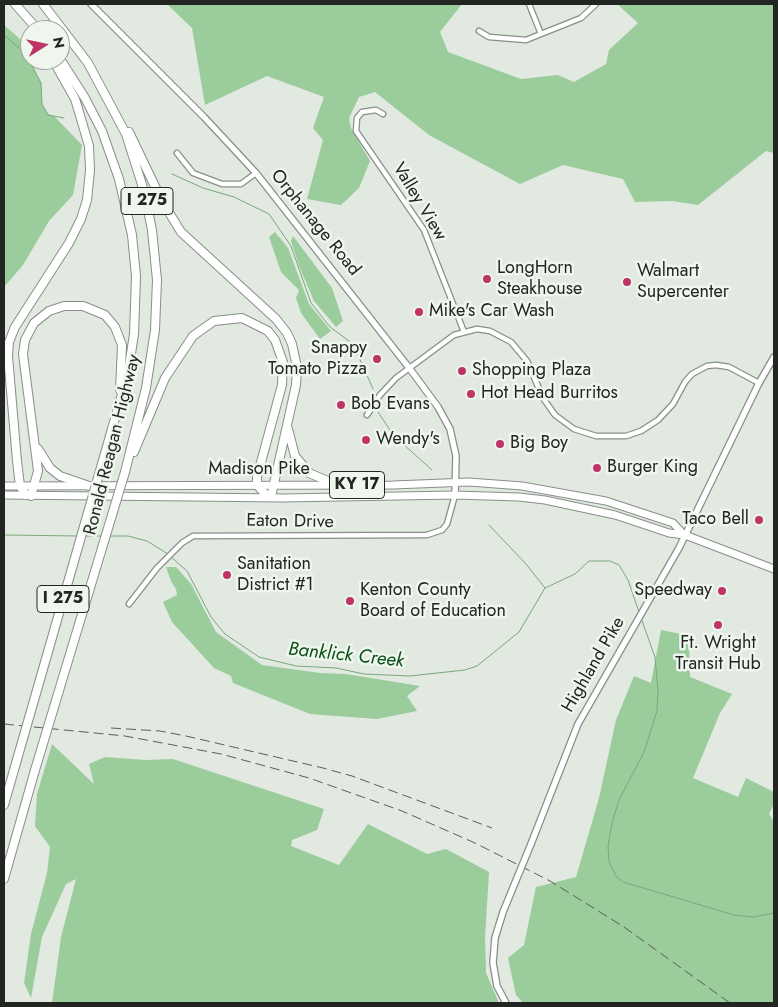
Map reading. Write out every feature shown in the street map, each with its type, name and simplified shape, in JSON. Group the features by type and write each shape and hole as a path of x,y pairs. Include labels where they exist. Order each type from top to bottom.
{"highway":[{"path":"15,4 28,20"},
{"name":"Ronald Reagan Highway","path":"4,879 125,472 148,380 155,330 157,280 154,244 146,198 136,163 126,134 101,84 77,47 43,4"},
{"path":"59,70 75,99 89,146 90,170 87,200 81,219 69,243 15,327 9,342 8,356 20,486 29,495 35,486 38,472 23,349 34,323 45,314 58,308 70,306 92,308 104,315 115,326 120,336 123,354 118,407"},
{"name":"Ronald Reagan Highway","path":"4,805 128,373 136,316 136,276 132,234 119,179 109,148 85,98 67,70"},
{"path":"101,84 139,149 162,201 181,232 276,320 287,333 292,344 297,367 296,385 270,497 257,484 284,374 281,351 275,340 259,324 234,317 214,321 193,336 165,378 125,472"},
{"path":"288,420 291,449 302,465 320,478 350,485"},
{"path":"33,435 41,456 50,468 69,480 89,486"}],"main road":[{"name":"Orphanage Road","path":"91,4 204,117 256,173 410,369 438,407 450,429 456,456 455,495"},
{"name":"Highland Pike","path":"506,1003 497,986 493,963 495,938 568,746 684,535 759,383 774,357"},
{"name":"Madison Pike","path":"4,486 257,484 274,486 456,483 522,486 592,497 673,523 684,535"},
{"name":"Madison Pike","path":"4,495 270,497 455,495 545,500 599,511 669,533 684,535 774,568"}],"street":[{"path":"529,4 542,34"},
{"path":"479,31 489,37 526,40 581,18 596,4"},
{"name":"Valley View","path":"382,114 376,110 362,112 357,118 356,131 424,230 464,332"},
{"path":"177,153 193,173 222,184 241,184 256,173"},
{"path":"367,415 390,384 454,335 477,329 490,331 511,342 527,362 543,398 555,416 574,429 596,436 626,436 646,428 658,420 673,404 685,382 692,374 707,366 716,364 729,367 759,383"},
{"name":"Eaton Drive","path":"129,604 158,568 182,543 193,536 427,535 442,530 447,524 455,495"}],"green space":[{"path":"167,4 462,4 440,32 448,52 521,79 558,75 574,82 606,64 609,50 638,23 617,4 774,4 774,153 766,151 698,205 672,201 635,202 623,179 563,165 520,184 429,135 375,92 359,97 349,118 351,128 370,161 359,188 341,205 307,199 323,140 313,128 324,97 267,76 205,105 192,28"},
{"path":"4,25 20,39 20,70 35,70 41,83 42,104 48,114 54,116 82,145 73,195 49,221 23,265 4,287"},
{"path":"275,232 288,248 309,304 331,331 320,339 301,313 296,298 299,290 281,272 269,237"},
{"path":"293,236 332,288 343,321 336,327 314,301 299,266 291,241"},
{"path":"166,567 176,567 191,584 216,632 262,665 320,673 346,674 420,686 407,696 417,711 377,719 310,714 233,683 231,676 214,668 172,622 163,602 177,595"},
{"path":"661,630 681,634 689,643 690,677 732,694 720,713 693,778 738,797 746,778 774,792 774,804 769,814 774,822 774,1003 523,1003 516,995 508,958 524,945 536,887 576,877 599,798 616,720 634,676 651,683"},
{"path":"52,744 94,784 89,764 105,757 146,760 173,759 324,809 317,830 292,840 291,846 339,865 368,824 427,854 446,849 489,872 485,936 486,973 499,1003 52,1003 61,937 76,879 66,884 42,937 31,998 24,983 31,934 47,873 50,847 35,826 37,794"}],"waterway":[{"path":"4,35 26,54 41,83 42,104 48,115 64,118"},
{"path":"172,174 203,188 234,197 269,214 291,246 311,303 330,327 353,344 373,389"},
{"path":"378,412 394,436 432,470"},
{"path":"489,525 526,564 545,588"},
{"name":"Banklick Creek","path":"4,535 78,536"},
{"name":"Banklick Creek","path":"84,536 103,536"},
{"name":"Banklick Creek","path":"109,536 128,536 147,541 168,554"},
{"name":"Banklick Creek","path":"171,557 187,571 211,617 225,634 259,657 296,666 336,668 364,674 410,676 465,670 477,666 519,632 545,588 575,574 589,561 610,561 619,565 628,580 639,612"},
{"name":"Banklick Creek","path":"641,618 655,657 658,691 657,711 644,752 619,800 612,823 608,847 609,861 616,876 623,882 734,915 753,917 774,913"}],"railway":[{"path":"4,724 125,736 221,754 309,778 402,811 475,843 550,881 624,927 730,1003"},
{"path":"111,728 160,731 323,768 352,776 492,828"}],"place":[{"name":"LongHorn Steakhouse","path":"487,279"},
{"name":"Walmart Supercenter","path":"627,282"},
{"name":"Mike's Car Wash","path":"419,312"},
{"name":"Snappy Tomato Pizza","path":"377,359"},
{"name":"Shopping Plaza","path":"462,371"},
{"name":"Hot Head Burritos","path":"471,394"},
{"name":"Bob Evans","path":"341,405"},
{"name":"Wendy's","path":"366,440"},
{"name":"Big Boy","path":"500,444"},
{"name":"Burger King","path":"597,468"},
{"name":"Taco Bell","path":"759,520"},
{"name":"Sanitation District #1","path":"227,575"},
{"name":"Speedway","path":"722,591"},
{"name":"Kenton County Board of Education","path":"350,601"},
{"name":"Ft. Wright Transit Hub","path":"718,625"}]}
